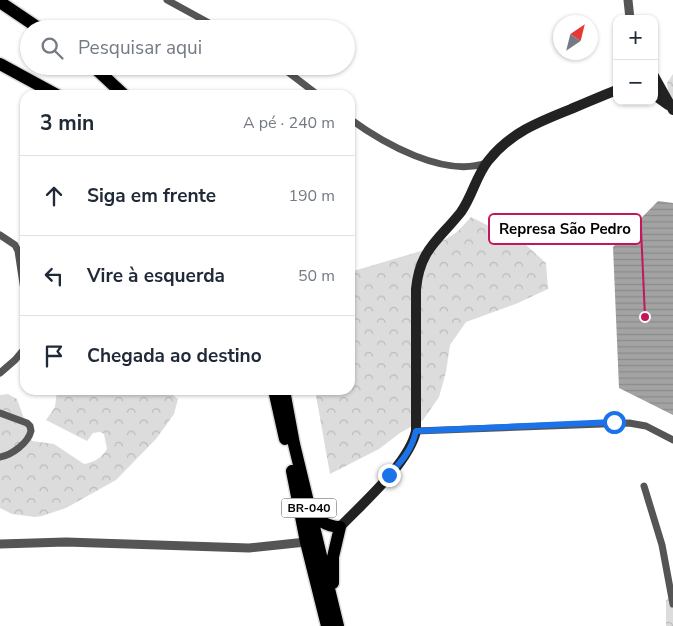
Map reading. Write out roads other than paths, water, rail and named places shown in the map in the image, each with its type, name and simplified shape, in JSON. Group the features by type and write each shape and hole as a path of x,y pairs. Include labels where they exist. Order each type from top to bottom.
{"highway":[{"path":"0,2 27,20"},
{"path":"0,64 47,90"},
{"path":"102,75 118,90"},
{"name":"BR-040","path":"275,395 306,542 327,626"},
{"name":"BR-040","path":"285,395 294,444 338,626"},
{"path":"294,444 301,459 318,519 328,525 340,527 335,544 332,573 345,626"}],"main road":[{"path":"658,83 671,107"},
{"path":"340,527 401,462 411,448 416,431 416,289 419,269 429,247 464,208 486,163 502,145 525,128 613,92"},
{"path":"658,98 671,107"}],"street":[{"path":"167,0 204,20"},
{"path":"628,0 630,15"},
{"path":"292,75 311,90"},
{"path":"355,122 390,145 412,154 462,167 486,163"},
{"path":"0,235 15,245 20,264"},
{"path":"0,373 20,354"},
{"path":"0,413 27,423 31,431 26,441 8,455 0,457"},
{"path":"416,431 629,422 646,426 673,440"},
{"path":"644,486 662,545 673,604"},
{"path":"0,544 66,542 249,548 306,542"}],"place":[{"name":"Represa São Pedro","path":"645,317"}]}
